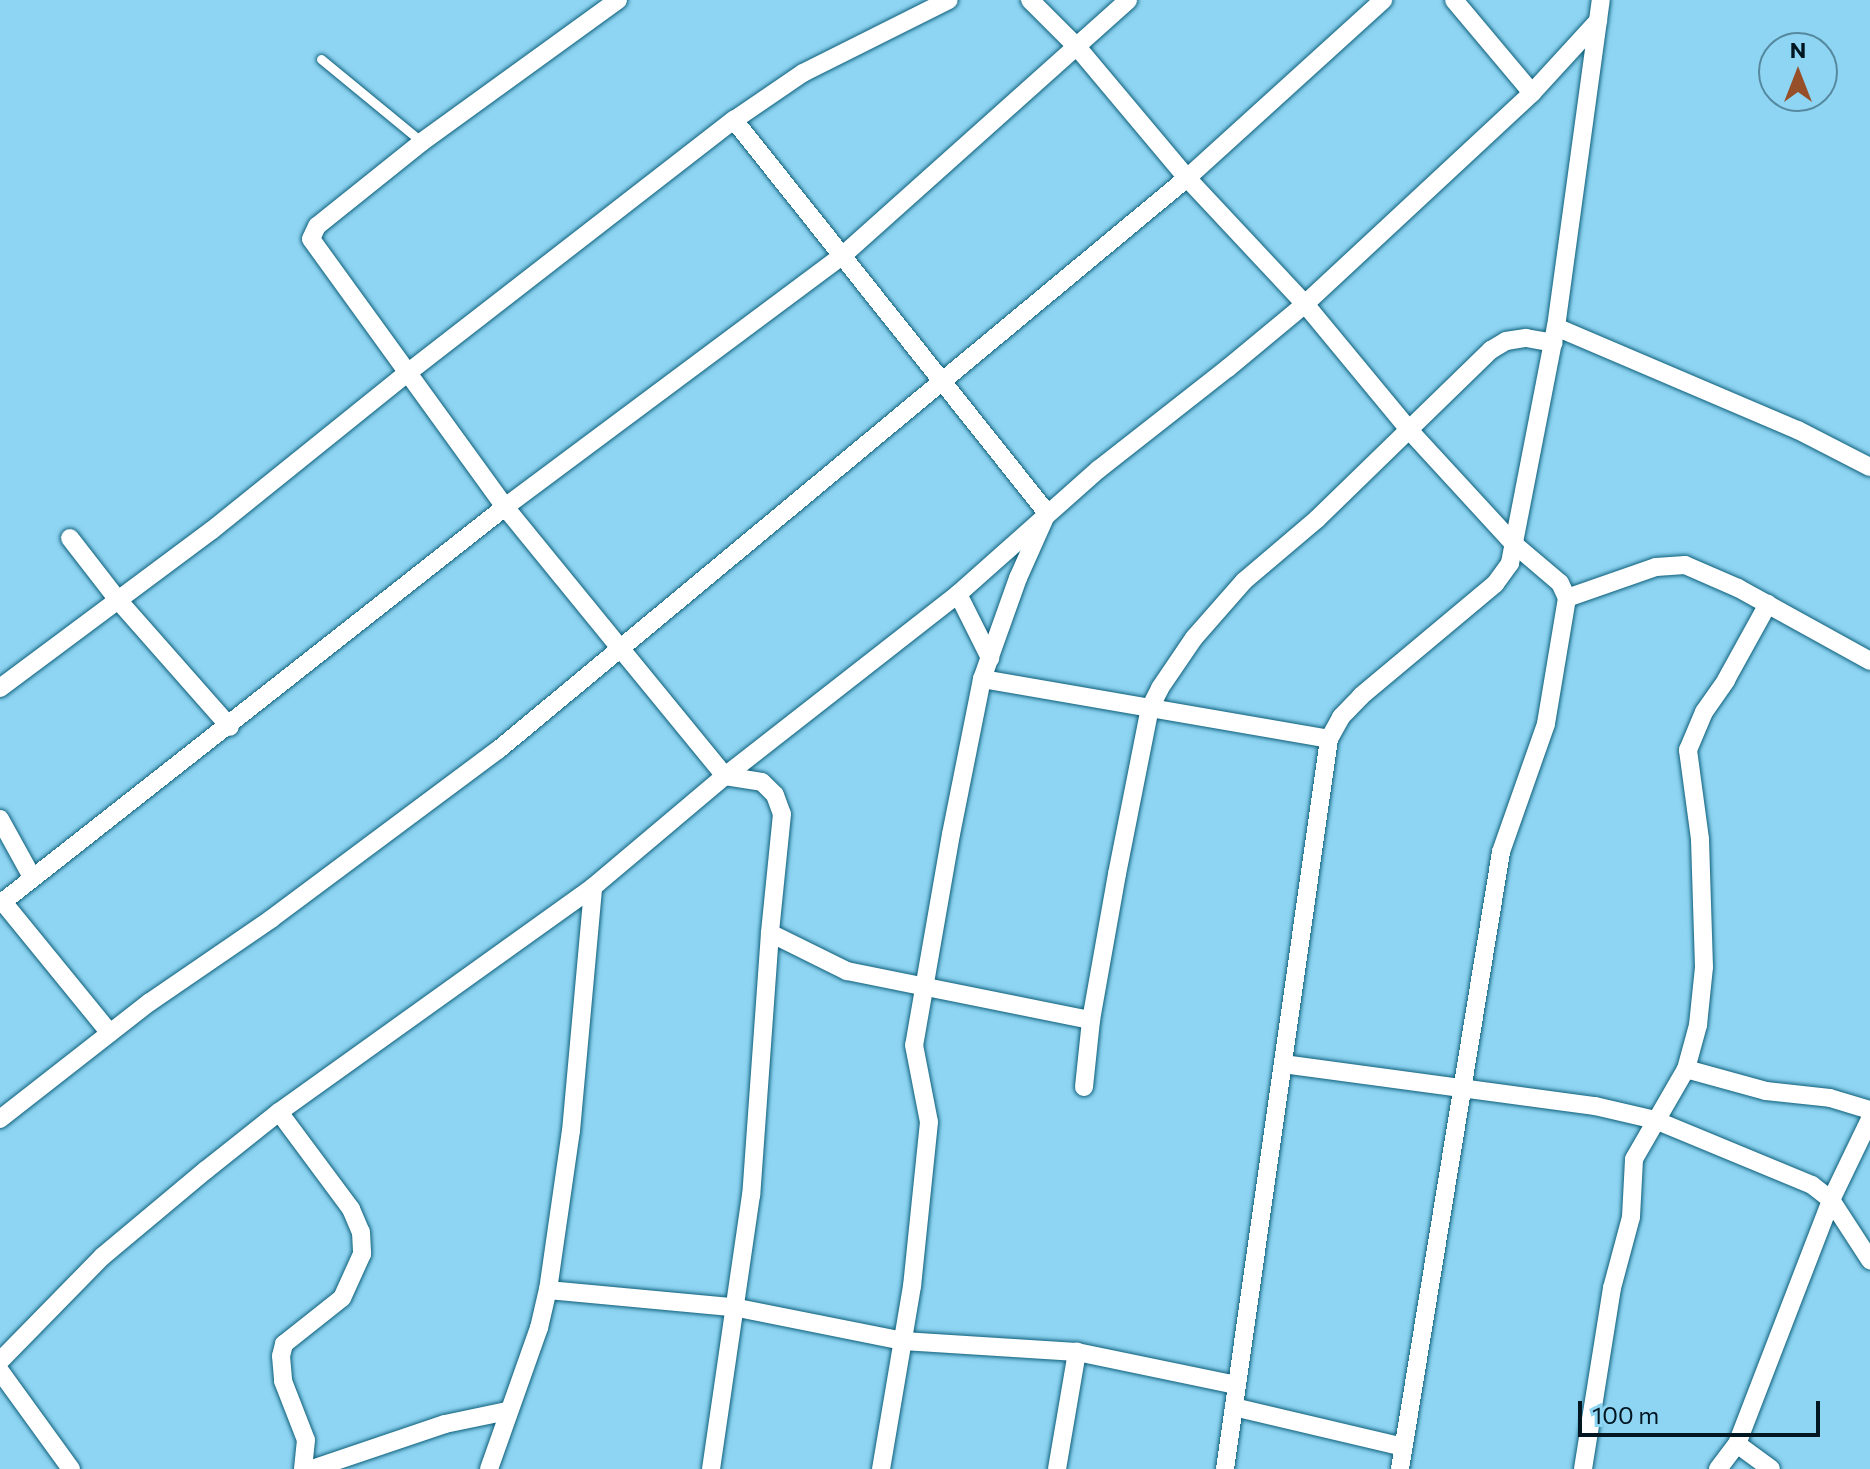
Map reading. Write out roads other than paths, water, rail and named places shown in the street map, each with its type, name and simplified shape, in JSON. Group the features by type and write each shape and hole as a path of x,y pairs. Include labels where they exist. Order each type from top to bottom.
{"street":[{"path":"618,0 422,142 317,226 311,239 505,507 725,776 762,782 775,795 782,814 751,1195 711,1469"},
{"path":"0,688 212,530 406,374 734,120 803,73 949,0"},
{"path":"1030,0 1078,48 1187,178 1305,304 1410,431 1514,544 1560,583 1567,598 1546,724 1501,852 1400,1469"},
{"path":"110,1033 1,903 230,727 505,507 841,257 1078,48 1128,0"},
{"path":"0,1119 110,1033 271,919 498,750 1187,178 1383,0"},
{"path":"1454,0 1532,93"},
{"path":"1225,1469 1329,739 1341,717 1361,696 1495,584 1510,563 1555,335 1601,0"},
{"path":"0,1361 103,1256 279,1112 593,887 725,776 958,594 1047,513 1305,304 1532,93 1598,21"},
{"path":"734,120 941,384 1047,513"},
{"path":"1084,1087 1091,1020 1150,708 1194,638 1244,581 1317,519 1491,350 1506,341 1555,335 1798,430 1870,467"},
{"path":"881,1469 903,1341 929,1122 914,1045 982,679 1018,578 1047,513"},
{"path":"70,538 118,600 230,727"},
{"path":"1567,598 1656,567 1685,565 1706,572 1768,604 1870,661"},
{"path":"958,594 990,658"},
{"path":"1583,1469 1612,1288 1631,1217 1630,1176 1634,1159 1686,1069 1698,1025 1704,967 1700,839 1688,750 1704,712 1726,680 1768,604"},
{"path":"982,679 1329,739"},
{"path":"0,819 32,877"},
{"path":"489,1469 507,1411 525,1368 548,1290 571,1131 593,887"},
{"path":"770,933 847,971 1091,1020"},
{"path":"1283,1064 1595,1106 1655,1120 1812,1185 1831,1200 1870,1260"},
{"path":"1686,1069 1766,1091 1830,1098 1870,1110"},
{"path":"279,1112 351,1209 361,1232 362,1254 342,1298 284,1344 281,1356 283,1381 306,1440 303,1469"},
{"path":"1718,1469 1737,1444 1831,1200 1870,1119"},
{"path":"548,1290 733,1307 903,1341 1077,1352 1236,1385"},
{"path":"1057,1469 1077,1352"},
{"path":"0,1371 71,1469"},
{"path":"1234,1407 1403,1447"},
{"path":"312,1469 407,1435 507,1411"},
{"path":"1737,1444 1771,1469"}],"lane":[{"path":"321,59 422,142"}]}
